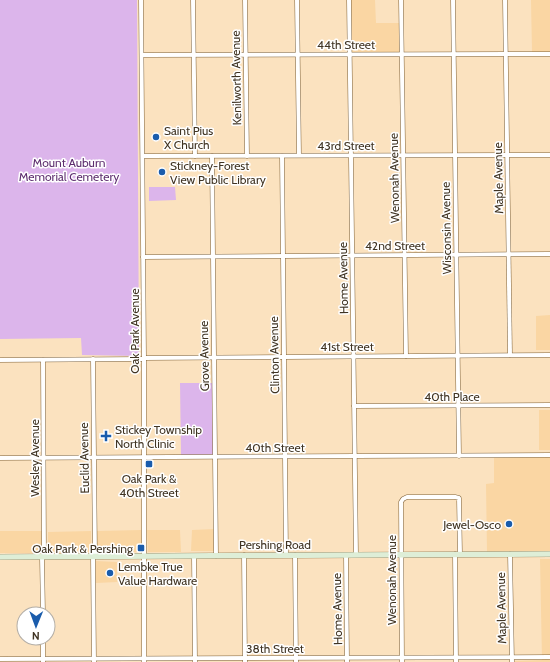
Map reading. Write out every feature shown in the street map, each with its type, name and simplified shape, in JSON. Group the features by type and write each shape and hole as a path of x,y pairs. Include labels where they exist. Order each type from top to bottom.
{"main road":[{"name":"Pershing Road","path":"0,557 550,554"}],"street":[{"name":"Oak Park Avenue","path":"141,0 144,358 144,660"},
{"path":"193,0 195,156"},
{"name":"Kenilworth Avenue","path":"245,0 247,156"},
{"path":"297,0 299,156"},
{"name":"Home Avenue","path":"349,0 356,555"},
{"name":"Wenonah Avenue","path":"401,0 406,356"},
{"name":"Wisconsin Avenue","path":"453,0 459,456"},
{"name":"Maple Avenue","path":"505,0 510,355"},
{"name":"44th Street","path":"142,55 550,54"},
{"name":"43rd Street","path":"143,156 550,155"},
{"name":"Grove Avenue","path":"212,156 216,556"},
{"name":"Clinton Avenue","path":"282,156 286,555"},
{"name":"42nd Street","path":"143,256 550,254"},
{"name":"41st Street","path":"0,360 550,355"},
{"name":"Euclid Avenue","path":"93,359 94,660"},
{"name":"Wesley Avenue","path":"43,360 43,606"},
{"name":"40th Place","path":"354,406 550,405"},
{"name":"40th Street","path":"0,458 550,455"},
{"name":"Wenonah Avenue","path":"402,660 401,502 403,499 407,497 459,498 457,554"},
{"path":"456,660 457,554"},
{"name":"Maple Avenue","path":"510,554 512,662"},
{"path":"295,555 296,660"},
{"name":"Home Avenue","path":"346,555 347,660"},
{"path":"194,556 195,660"},
{"path":"244,556 245,660"},
{"path":"43,646 43,660"},
{"name":"38th Street","path":"0,659 456,660 550,656"}],"shaded area":[{"path":"350,0 375,0 376,23 401,23 402,53 350,54"},
{"path":"531,0 550,0 550,52 532,52"},
{"path":"550,315 550,350 536,350 536,316"},
{"path":"539,410 550,410 550,450 539,450"},
{"path":"550,456 550,551 487,552 486,484 494,483 494,457"},
{"path":"215,529 214,551 191,551 192,530"},
{"path":"141,530 142,552 97,552 97,531"},
{"path":"147,530 180,530 181,552 148,552"},
{"path":"0,531 43,531 43,553 0,553"},
{"path":"91,531 91,552 48,552 48,532"},
{"path":"540,559 550,559 550,662 515,662 542,660"},
{"path":"96,561 117,562 117,582 96,583"}],"green space":[{"name":"Mount Auburn Memorial Cemetery","path":"0,0 137,0 139,356 82,355 81,338 0,339"},
{"path":"149,187 175,187 176,200 149,201"},
{"path":"180,383 213,383 214,456 181,456"}],"place":[{"name":"Saint Pius X Church","path":"156,137"},
{"name":"Stickney-Forest View Public Library","path":"162,172"},
{"name":"Stickey Township North Clinic","path":"106,436"},
{"name":"Oak Park & 40th Street","path":"149,464"},
{"name":"Jewel-Osco","path":"509,524"},
{"name":"Oak Park & Pershing","path":"141,548"},
{"name":"Lembke True Value Hardware","path":"110,573"}]}
